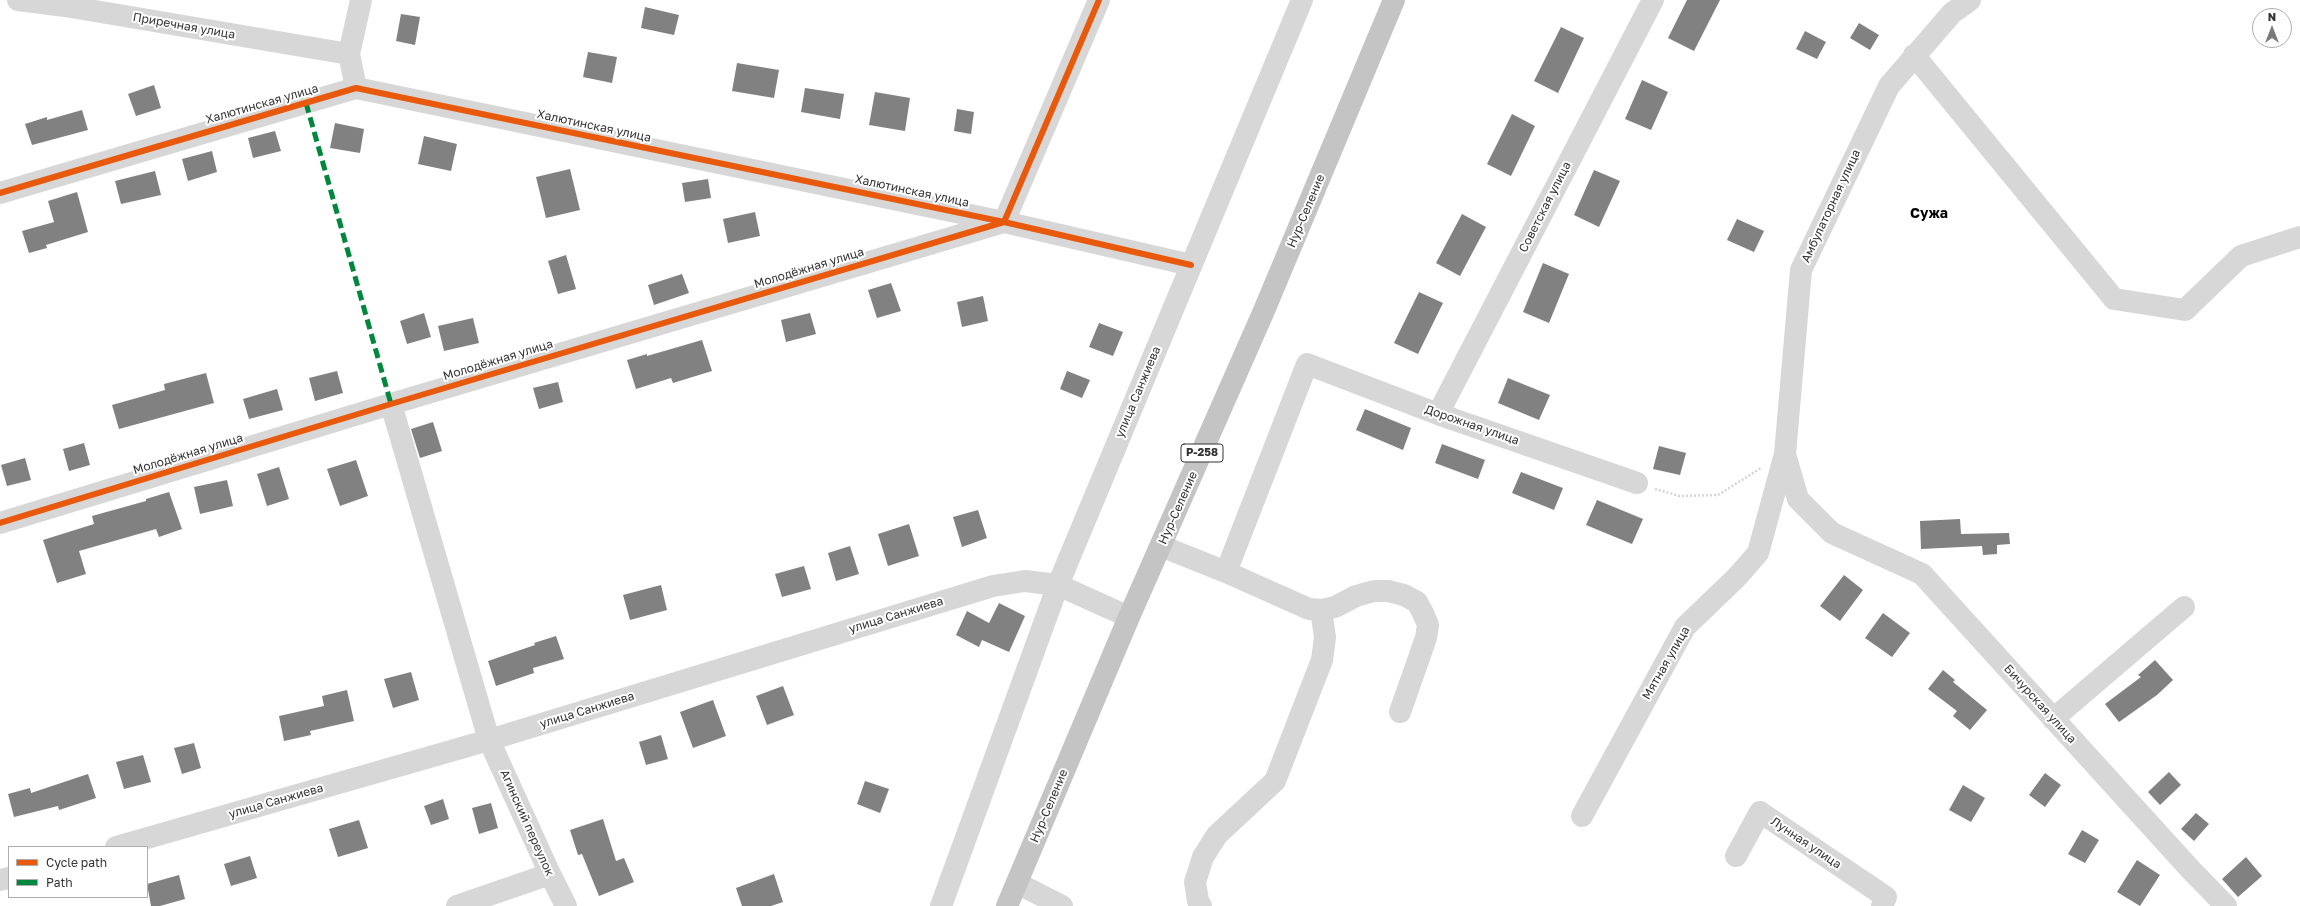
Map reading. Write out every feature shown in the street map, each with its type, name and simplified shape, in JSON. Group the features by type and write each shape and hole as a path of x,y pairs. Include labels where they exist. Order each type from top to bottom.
{"highway":[{"name":"Нур-Селение","path":"1007,906 1129,617 1263,313 1394,0"}],"street":[{"name":"Приречная улица","path":"18,0 66,3 349,54"},
{"path":"356,88 349,54 361,0"},
{"path":"1004,222 1099,0"},
{"name":"улица Санжиева","path":"941,906 1058,585 1302,0"},
{"name":"Советская улица","path":"1438,414 1652,0"},
{"name":"Амбулаторная улица","path":"1832,533 1798,500 1785,454 1801,270 1889,86 1914,55 1952,13 1970,0"},
{"path":"1914,55 2114,299 2185,310 2241,256 2300,237"},
{"name":"Халютинская улица","path":"0,193 356,88 1004,222 1191,265"},
{"name":"Молодёжная улица","path":"0,523 390,404 1004,222"},
{"name":"Дорожная улица","path":"1226,572 1307,364 1438,414 1637,484"},
{"name":"Агинский переулок","path":"390,404 489,740 566,906"},
{"name":"Мятная улица","path":"1582,816 1685,627 1737,578 1758,553 1785,454"},
{"name":"Бичурская улица","path":"1832,533 1922,574 2191,870 2226,906"},
{"path":"1161,546 1226,572 1309,609 1322,610 1374,591 1388,591 1404,595 1417,602 1428,626 1400,712"},
{"name":"улица Санжиева","path":"119,846 489,740 993,586 1025,581 1058,585 1129,617"},
{"path":"2053,719 2184,607"},
{"path":"1201,906 1198,901 1195,882 1203,857 1217,835 1275,781 1322,660 1325,637 1322,610"},
{"name":"Лунная улица","path":"1736,856 1760,812 1886,897 1882,906"},
{"path":"457,906 550,874"},
{"path":"1017,883 1062,906"}],"path":[{"path":"1637,484 1680,496 1718,495 1785,454"}],"building":[{"path":"1687,0 1720,0 1694,51 1668,38"},
{"path":"645,7 679,15 674,35 641,28"},
{"path":"401,14 420,17 415,45 396,41"},
{"path":"1859,23 1879,35 1870,50 1850,38"},
{"path":"1561,27 1584,38 1558,93 1534,81"},
{"path":"1805,31 1826,42 1817,59 1796,49"},
{"path":"588,52 617,57 612,83 583,77"},
{"path":"737,63 779,70 774,98 732,91"},
{"path":"1642,80 1668,92 1651,130 1625,119"},
{"path":"154,85 161,108 136,116 128,94"},
{"path":"805,88 844,94 840,119 801,112"},
{"path":"875,92 910,98 905,131 869,125"},
{"path":"957,109 974,112 971,134 954,131"},
{"path":"82,110 88,130 32,145 25,124 47,117 47,120"},
{"path":"1512,114 1535,126 1511,176 1487,164"},
{"path":"335,123 364,129 360,153 330,148"},
{"path":"275,131 281,151 253,158 248,138"},
{"path":"424,136 457,144 451,171 418,164"},
{"path":"212,151 217,172 188,181 182,159"},
{"path":"570,169 580,210 546,218 536,177"},
{"path":"1594,170 1620,181 1599,227 1574,215"},
{"path":"155,171 161,195 121,204 115,181"},
{"path":"708,179 711,198 685,202 682,183"},
{"path":"77,192 88,232 46,245 47,248 29,253 22,231 54,222 48,201"},
{"path":"755,212 760,236 728,243 723,219"},
{"path":"1462,214 1486,227 1460,276 1436,263"},
{"path":"1737,219 1764,231 1754,252 1727,240"},
{"path":"566,255 576,289 558,294 548,261"},
{"path":"1543,263 1569,274 1549,323 1523,312"},
{"path":"682,274 689,293 654,305 648,285"},
{"path":"891,283 901,311 877,318 868,290"},
{"path":"1419,292 1443,303 1418,354 1394,343"},
{"path":"983,296 988,321 962,327 957,302"},
{"path":"424,313 431,337 407,344 400,321"},
{"path":"810,313 816,334 786,342 781,320"},
{"path":"473,318 479,343 444,351 438,326"},
{"path":"1099,323 1123,332 1113,356 1089,347"},
{"path":"702,340 712,371 673,383 671,378 636,389 627,360 647,354 647,356"},
{"path":"337,371 343,393 315,401 309,378"},
{"path":"1067,371 1090,380 1082,398 1060,389"},
{"path":"206,373 214,403 119,429 112,405 165,390 164,384"},
{"path":"1508,378 1550,395 1539,420 1498,403"},
{"path":"558,382 563,402 539,409 533,388"},
{"path":"277,389 283,410 249,419 243,399"},
{"path":"1365,409 1411,428 1403,450 1356,430"},
{"path":"433,422 442,451 420,458 411,429"},
{"path":"84,443 90,465 69,471 63,449"},
{"path":"1442,444 1485,460 1478,479 1435,463"},
{"path":"1659,446 1686,453 1680,475 1653,469"},
{"path":"25,458 31,480 7,486 1,465"},
{"path":"356,460 368,496 340,506 327,469"},
{"path":"279,467 289,499 267,506 257,474"},
{"path":"1521,472 1563,488 1554,510 1512,493"},
{"path":"227,480 233,506 200,514 194,487"},
{"path":"169,492 182,529 159,537 156,529 79,551 86,574 57,583 43,540 94,524 92,516 146,501 146,499"},
{"path":"1597,500 1643,519 1632,544 1586,525"},
{"path":"978,510 987,538 962,547 953,517"},
{"path":"1960,519 1961,534 2009,533 2010,544 1997,545 1997,554 1983,555 1982,546 1921,549 1920,521"},
{"path":"909,524 919,556 888,566 878,534"},
{"path":"850,546 859,574 836,581 828,553"},
{"path":"804,566 811,589 782,597 775,574"},
{"path":"1844,575 1863,590 1840,621 1820,606"},
{"path":"661,585 667,610 630,620 623,595"},
{"path":"999,603 1025,616 1009,652 982,640 979,647 956,635 967,611 989,623"},
{"path":"1883,613 1910,633 1892,657 1865,638"},
{"path":"556,636 564,659 533,668 534,673 496,686 488,661 535,645 534,643"},
{"path":"2155,660 2173,680 2157,695 2119,722 2105,704 2141,677 2138,675"},
{"path":"1943,670 1955,680 1953,682 1987,710 1970,730 1953,716 1957,711 1928,689"},
{"path":"411,672 419,700 393,708 384,679"},
{"path":"783,686 794,715 767,725 756,696"},
{"path":"347,690 354,721 310,731 311,735 284,741 279,716 324,706 322,696"},
{"path":"713,700 726,736 693,748 680,712"},
{"path":"661,735 668,759 646,765 639,742"},
{"path":"194,743 201,768 182,774 174,748"},
{"path":"143,755 151,782 124,789 116,762"},
{"path":"2169,772 2181,785 2160,805 2148,792"},
{"path":"2045,773 2061,785 2045,807 2029,795"},
{"path":"88,774 96,798 59,810 58,806 14,817 8,794 30,788 31,793"},
{"path":"865,781 889,789 880,813 857,804"},
{"path":"1963,785 1985,798 1971,822 1949,810"},
{"path":"443,799 449,819 431,825 424,806"},
{"path":"491,803 498,828 479,834 472,808"},
{"path":"2196,813 2209,824 2194,841 2181,829"},
{"path":"603,819 616,861 624,858 634,882 599,896 582,854 578,855 570,830"},
{"path":"359,820 368,848 338,857 329,829"},
{"path":"2082,830 2099,840 2085,863 2068,854"},
{"path":"250,856 257,878 231,886 224,864"},
{"path":"2246,857 2262,876 2238,897 2222,879"},
{"path":"2137,860 2160,875 2140,906 2117,892"},
{"path":"774,874 783,902 771,906 742,906 736,888"},
{"path":"179,875 185,899 160,906 151,906 148,884"}],"marked path":[{"path":"306,103 391,404"}],"cycle path":[{"path":"0,523 391,404 1004,222 1099,0"},
{"path":"0,193 356,88 1004,222 1191,265"}],"district":[{"name":"Сужа","path":"1929,214"}]}
